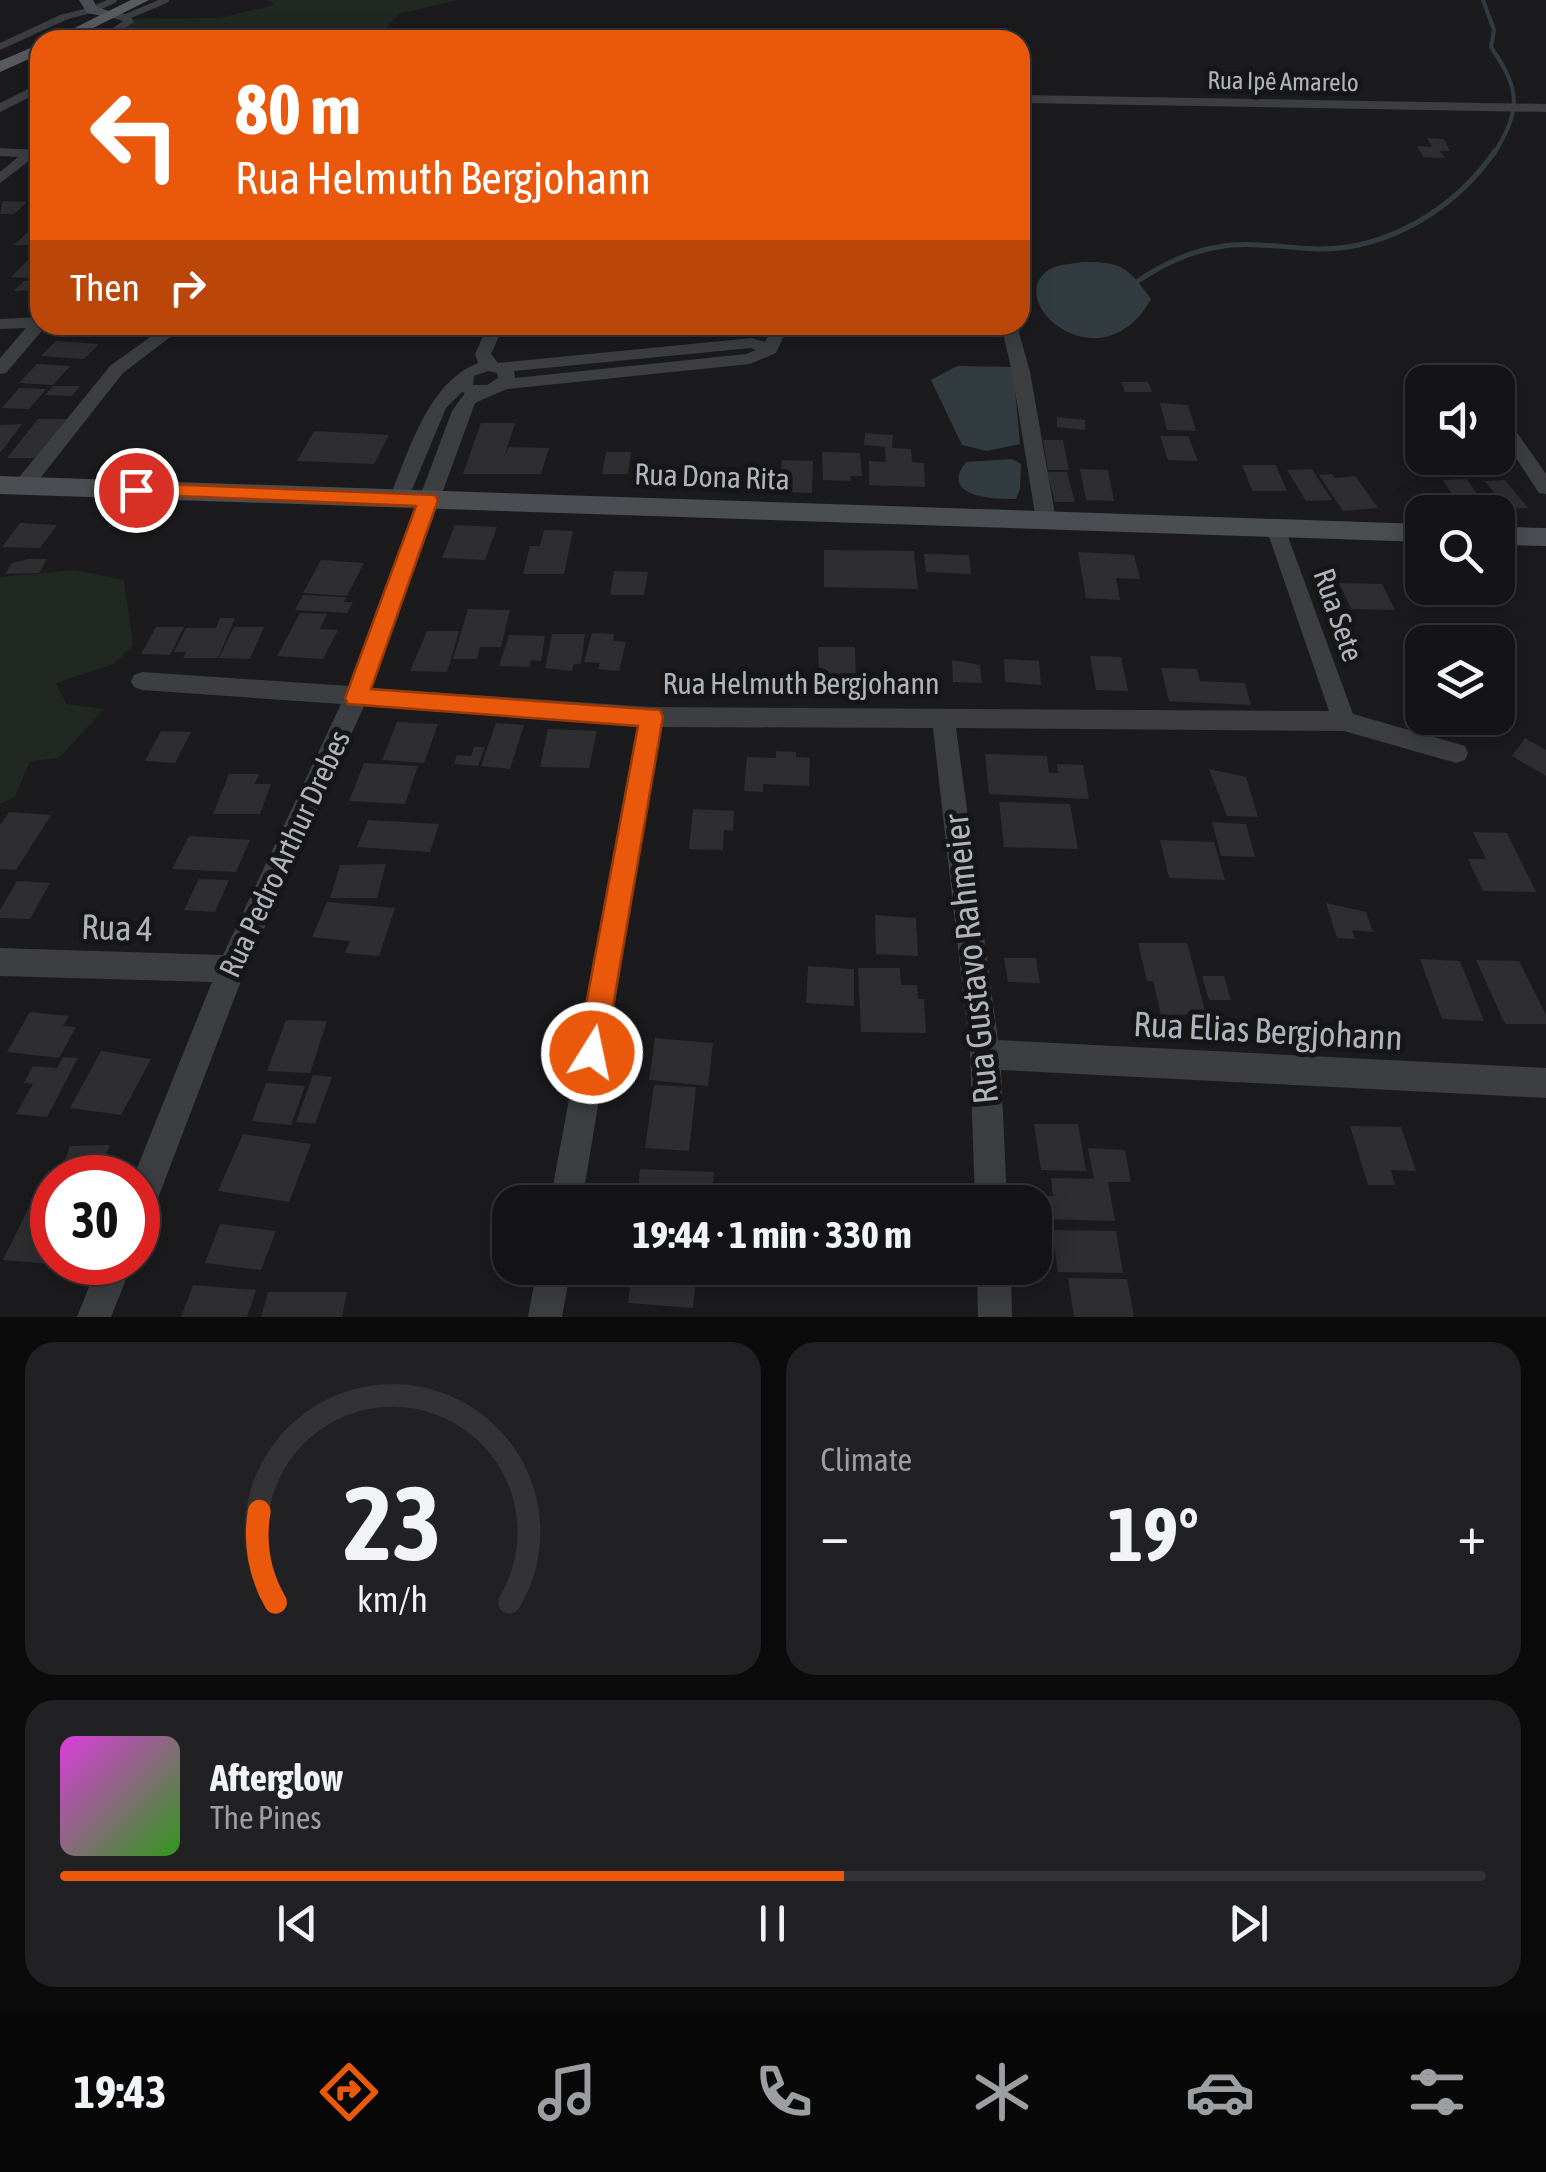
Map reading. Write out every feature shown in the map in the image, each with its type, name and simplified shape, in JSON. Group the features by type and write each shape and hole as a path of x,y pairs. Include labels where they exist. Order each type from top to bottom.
{"main road":[{"path":"77,30 142,0"},
{"path":"89,5 117,10"},
{"path":"0,67 30,53"},
{"name":"Rua Dona Rita","path":"12,486 1405,532"},
{"path":"1515,536 1546,537"}],"street":[{"path":"38,30 89,5"},
{"path":"117,10 125,26 118,30"},
{"path":"0,47 30,33"},
{"path":"0,108 30,92"},
{"name":"Rua Ipê Amarelo","path":"1030,99 1546,108"},
{"path":"0,152 30,154"},
{"path":"0,179 30,158"},
{"path":"0,324 30,323"},
{"path":"0,369 30,334"},
{"path":"12,486 117,369 164,335"},
{"path":"492,335 483,354 497,372"},
{"path":"398,499 438,406 472,370 750,359 770,350 777,335"},
{"path":"1012,335 1022,372 1046,520"},
{"path":"462,381 466,388 481,392 497,372"},
{"name":"Rua Pedro Arthur Drebes","path":"158,1155 231,969 356,698 462,410 468,400 481,392"},
{"path":"1515,443 1546,488"},
{"name":"Rua Sete","path":"1276,528 1344,721"},
{"name":"Rua Helmuth Bergjohann","path":"142,681 652,717 1344,721 1456,752"},
{"name":"Rua Gustavo Rahmeier","path":"943,716 985,1054 990,1185"},
{"path":"569,1185 652,717"},
{"name":"Rua 4","path":"0,962 231,969"},
{"name":"Rua Elias Bergjohann","path":"985,1054 1546,1083"},
{"path":"94,1317 107,1285"},
{"path":"546,1317 551,1285"},
{"path":"995,1285 996,1317"}],"lane":[{"path":"117,10 166,0"}],"shaded area":[{"path":"268,0 457,0 399,14 385,30 122,30 134,19 220,18 274,5"},
{"path":"1083,262 1116,265 1136,280 1151,299 1130,325 1106,337 1083,337 1062,329 1046,315 1037,298 1038,282 1052,268"},
{"path":"957,366 1013,367 1020,444 987,451 962,445 931,380"},
{"path":"1012,459 1021,464 1016,499 972,494 959,483 966,462"},
{"path":"75,570 124,580 133,645 114,664 56,683 66,704 104,709 59,758 30,761 15,797 0,804 0,577"}],"building":[{"path":"1427,138 1444,139 1450,151 1440,151 1445,158 1423,157 1417,146 1432,147"},
{"path":"3,201 27,202 14,214 0,214"},
{"path":"29,231 30,231 30,245 14,245"},
{"path":"30,258 30,278 11,277"},
{"path":"24,281 30,281 30,290 14,291"},
{"path":"56,341 99,344 84,359 41,356"},
{"path":"37,364 70,366 53,385 19,383"},
{"path":"1121,382 1148,382 1152,392 1125,392"},
{"path":"53,386 80,386 72,396 45,395"},
{"path":"19,388 46,389 29,409 2,408"},
{"path":"1160,403 1188,405 1196,431 1167,430"},
{"path":"1057,417 1085,420 1085,430 1057,427"},
{"path":"38,419 67,419 37,458 7,458"},
{"path":"481,423 515,423 504,458 509,447 549,448 541,474 463,474"},
{"path":"22,424 0,453 0,425"},
{"path":"314,431 389,435 374,464 297,461"},
{"path":"865,433 893,435 892,448 911,449 912,462 924,463 925,487 869,485 869,461 886,462 885,447 864,445"},
{"path":"1160,436 1188,436 1198,461 1168,460"},
{"path":"1043,440 1063,440 1069,470 1048,470"},
{"path":"606,452 631,452 628,474 602,474"},
{"path":"822,452 860,453 862,476 850,476 851,481 823,480"},
{"path":"782,460 813,461 812,493 780,492"},
{"path":"1242,465 1276,465 1287,491 1252,491"},
{"path":"1080,469 1108,470 1114,501 1086,500"},
{"path":"1312,469 1332,500 1306,501 1287,470"},
{"path":"1047,472 1067,472 1075,502 1055,502"},
{"path":"1332,474 1335,478 1355,476 1378,508 1343,511 1319,475"},
{"path":"1467,479 1478,495 1452,495 1443,480"},
{"path":"1505,480 1528,508 1515,509 1515,495 1496,495 1485,481"},
{"path":"20,523 57,525 40,548 2,547"},
{"path":"455,525 497,527 485,560 442,558"},
{"path":"544,530 573,531 564,574 523,574 530,546 540,546"},
{"path":"824,550 914,551 918,589 824,587"},
{"path":"1078,552 1134,555 1140,579 1116,578 1120,600 1086,598"},
{"path":"924,554 969,555 971,574 926,572"},
{"path":"47,559 39,573 5,574 12,563"},
{"path":"321,560 364,563 347,596 303,593"},
{"path":"614,571 648,572 644,595 610,595"},
{"path":"1339,583 1382,584 1395,610 1351,609"},
{"path":"303,595 346,597 344,602 353,602 347,613 295,610"},
{"path":"468,609 510,610 501,647 480,647 477,659 453,659"},
{"path":"300,613 327,614 320,629 338,630 323,659 277,656"},
{"path":"220,618 235,618 218,658 183,658 186,652 174,652 186,628 216,628"},
{"path":"156,627 184,627 170,655 141,654"},
{"path":"234,627 264,627 250,659 219,658"},
{"path":"427,631 459,631 447,672 410,671"},
{"path":"592,633 614,634 613,641 626,642 619,671 598,669 600,663 584,662"},
{"path":"552,634 585,634 581,664 574,664 572,671 545,668"},
{"path":"509,635 545,636 541,661 531,660 529,667 499,666"},
{"path":"818,647 855,647 856,679 819,678"},
{"path":"1090,656 1121,657 1128,691 1096,690"},
{"path":"1004,659 1039,661 1041,685 1005,682"},
{"path":"952,660 980,665 982,683 953,682"},
{"path":"1161,668 1197,669 1200,681 1245,683 1251,705 1169,701"},
{"path":"397,722 438,724 424,763 382,760"},
{"path":"496,723 524,725 510,769 481,766"},
{"path":"548,729 597,731 589,768 540,767"},
{"path":"161,731 191,732 175,763 145,761"},
{"path":"1525,738 1546,750 1546,776 1512,756"},
{"path":"474,747 485,747 478,766 454,764 457,755 471,756"},
{"path":"776,751 796,752 796,757 810,758 809,786 763,784 763,792 744,791 747,757 776,758"},
{"path":"985,754 1047,756 1049,773 1058,773 1057,764 1083,765 1089,799 989,794"},
{"path":"364,763 418,766 405,804 349,801"},
{"path":"1209,769 1246,777 1258,817 1227,816"},
{"path":"229,774 259,774 255,784 271,784 260,814 213,814"},
{"path":"999,802 1070,804 1078,849 1004,847"},
{"path":"693,809 734,811 733,831 724,830 723,850 689,849"},
{"path":"9,812 51,815 16,870 0,869 0,825"},
{"path":"368,820 439,824 430,852 357,847"},
{"path":"1212,822 1246,824 1255,857 1221,856"},
{"path":"1473,832 1507,833 1536,892 1483,891 1468,859 1486,859"},
{"path":"189,836 250,840 236,872 172,869"},
{"path":"1160,840 1214,842 1225,880 1169,878"},
{"path":"386,864 377,898 330,898 340,865"},
{"path":"199,879 229,880 215,912 184,910"},
{"path":"17,881 50,883 30,919 0,918 0,910"},
{"path":"327,902 395,908 379,956 345,953 350,941 312,937"},
{"path":"1326,903 1366,912 1373,932 1352,930 1355,939 1337,938"},
{"path":"875,915 916,918 918,956 876,954"},
{"path":"1138,943 1187,943 1206,1014 1161,1015"},
{"path":"1004,958 1036,958 1040,983 1008,982"},
{"path":"1420,959 1460,961 1484,1021 1442,1019"},
{"path":"1476,960 1519,961 1546,1015 1546,1024 1505,1024"},
{"path":"808,966 854,969 854,1006 806,1003"},
{"path":"858,968 900,968 901,985 917,985 918,999 924,999 926,1033 861,1032"},
{"path":"1202,976 1224,976 1231,1000 1209,1000"},
{"path":"30,1012 69,1016 63,1026 76,1027 59,1058 7,1052"},
{"path":"286,1020 327,1021 310,1073 267,1071"},
{"path":"655,1038 713,1043 708,1086 649,1080"},
{"path":"101,1051 151,1059 121,1115 70,1108"},
{"path":"63,1057 78,1058 47,1117 16,1114 33,1084 24,1083 33,1066 57,1068"},
{"path":"313,1075 332,1077 315,1124 296,1122"},
{"path":"266,1083 305,1086 291,1125 252,1121"},
{"path":"654,1085 696,1087 689,1151 645,1148"},
{"path":"1034,1124 1078,1124 1086,1171 1041,1170"},
{"path":"1350,1126 1401,1127 1416,1171 1391,1170 1395,1185 1368,1185"},
{"path":"243,1134 311,1144 289,1202 218,1191"},
{"path":"110,1145 106,1155 67,1155 70,1146"},
{"path":"1088,1148 1125,1150 1131,1182 1108,1182 1115,1221 1052,1219 1051,1178 1094,1179"},
{"path":"640,1169 714,1172 713,1185 639,1185"},
{"path":"28,1209 30,1209 30,1262 3,1260"},
{"path":"220,1224 276,1231 261,1270 205,1263"},
{"path":"1052,1230 1116,1231 1123,1273 1058,1272"},
{"path":"1068,1278 1127,1279 1134,1317 1074,1317"},
{"path":"193,1285 256,1290 247,1317 181,1317"},
{"path":"631,1285 695,1285 693,1308 628,1303"},
{"path":"268,1292 347,1292 342,1317 261,1317"}],"waterway":[{"path":"1483,0 1494,30 1491,47 1508,76 1514,100 1509,124 1494,154"},
{"path":"1133,284 1173,261 1218,247 1318,249 1370,242 1418,222 1440,207 1479,172 1495,151"}],"route":[{"path":"136,490 428,500 356,698 652,717 592,1053"}]}
